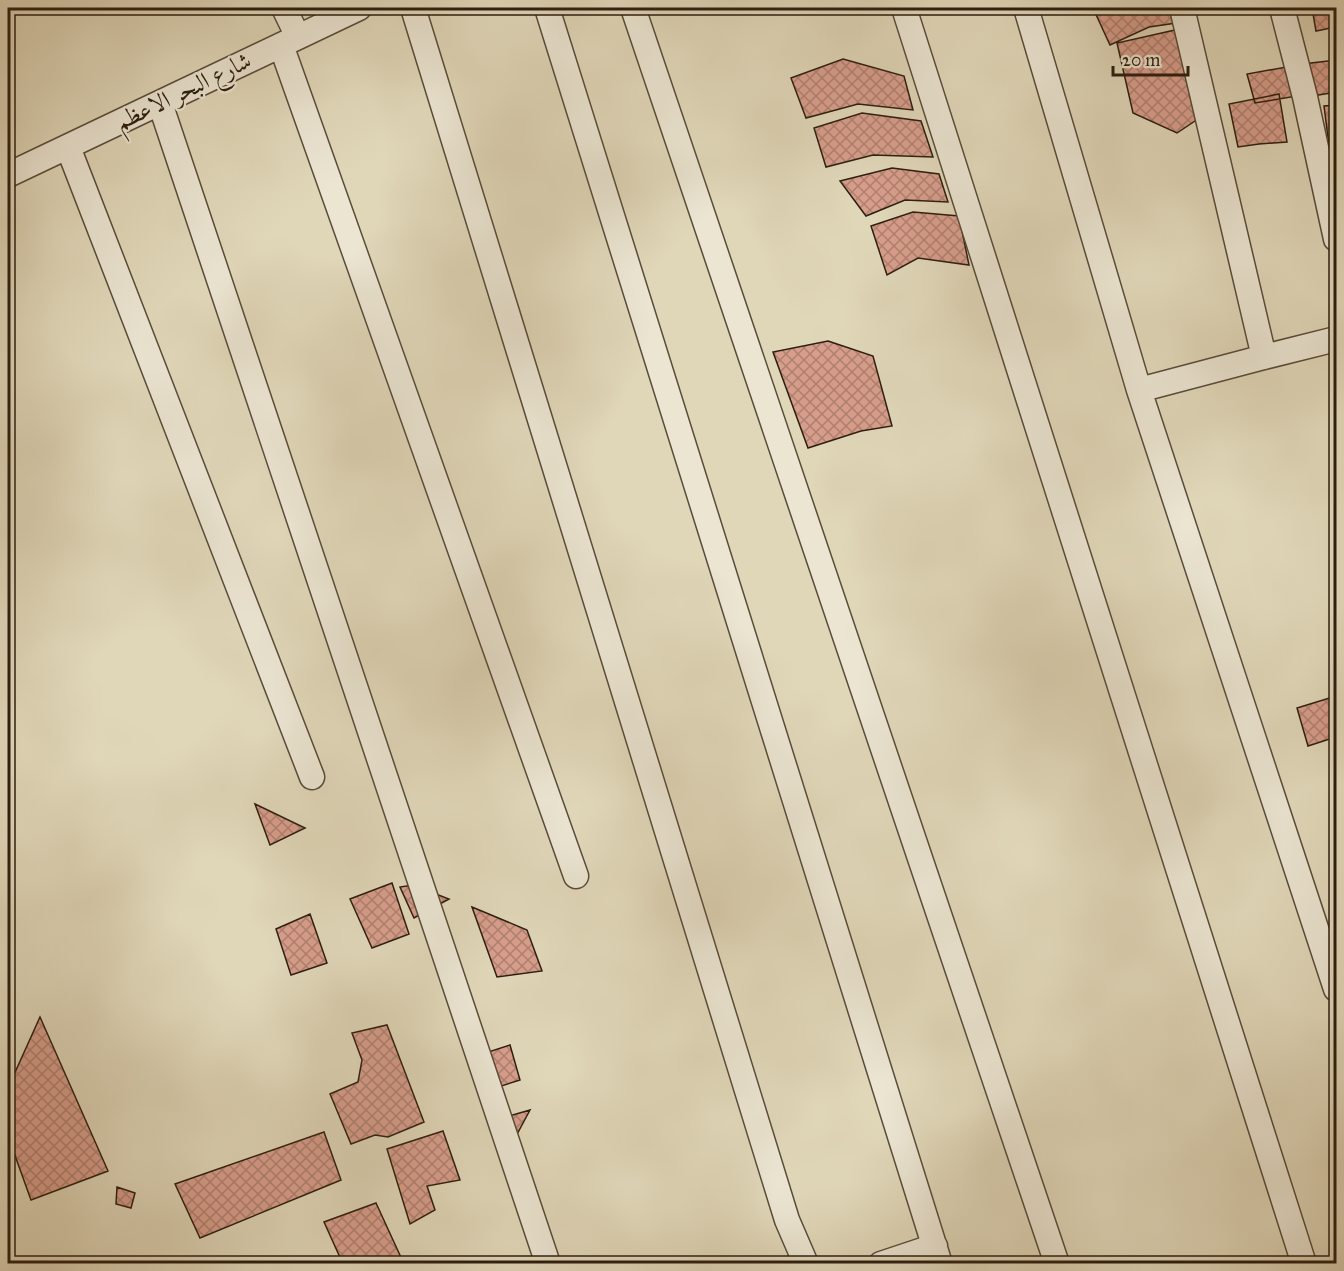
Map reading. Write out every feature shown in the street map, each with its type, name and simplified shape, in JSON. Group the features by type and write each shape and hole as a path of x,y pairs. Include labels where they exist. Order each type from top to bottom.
{"street":[{"path":"284,8 290,41 576,876"},
{"name":"شارع البحر الاعظم","path":"8,176 359,8"},
{"path":"413,8 786,1220 806,1263"},
{"path":"546,8 938,1255 881,1263"},
{"path":"633,8 1057,1263"},
{"path":"904,8 1304,1263"},
{"path":"1026,8 1139,390 1336,989"},
{"path":"1182,8 1264,357"},
{"path":"1282,8 1305,97 1336,239"},
{"path":"160,103 548,1263"},
{"path":"68,147 312,777"},
{"path":"1139,390 1336,339"}],"building":[{"path":"1093,8 1173,8 1176,23 1149,27 1110,45"},
{"path":"1312,8 1336,8 1336,27 1316,31"},
{"path":"1184,28 1204,115 1177,133 1133,113 1117,43"},
{"path":"843,59 904,76 913,110 858,104 806,118 791,78"},
{"path":"1336,60 1336,92 1307,97 1303,64"},
{"path":"1292,66 1297,96 1255,103 1247,74"},
{"path":"1279,94 1287,142 1238,147 1229,104"},
{"path":"1336,105 1336,152 1330,153 1324,106"},
{"path":"862,113 921,121 933,157 873,155 826,167 814,128"},
{"path":"892,168 939,174 948,202 905,200 866,216 840,181"},
{"path":"913,212 959,216 969,265 918,258 887,275 871,226"},
{"path":"828,341 873,356 892,426 861,431 808,448 773,352"},
{"path":"1336,696 1336,737 1308,746 1297,708"},
{"path":"255,804 305,828 270,845"},
{"path":"392,883 409,934 372,948 350,899"},
{"path":"413,885 449,899 414,918 400,887"},
{"path":"472,907 527,930 542,971 497,977"},
{"path":"310,914 327,963 291,975 276,929"},
{"path":"40,1017 108,1171 31,1200 8,1136 8,1088"},
{"path":"387,1025 424,1122 388,1137 375,1135 351,1144 330,1094 358,1082 362,1060 352,1033"},
{"path":"510,1045 520,1080 479,1093 467,1059"},
{"path":"530,1110 515,1138 509,1116"},
{"path":"443,1131 460,1180 427,1186 435,1210 410,1224 387,1149"},
{"path":"324,1132 341,1180 200,1238 175,1184"},
{"path":"117,1187 135,1193 131,1208 116,1204"},
{"path":"376,1203 404,1264 343,1264 324,1222"}]}
